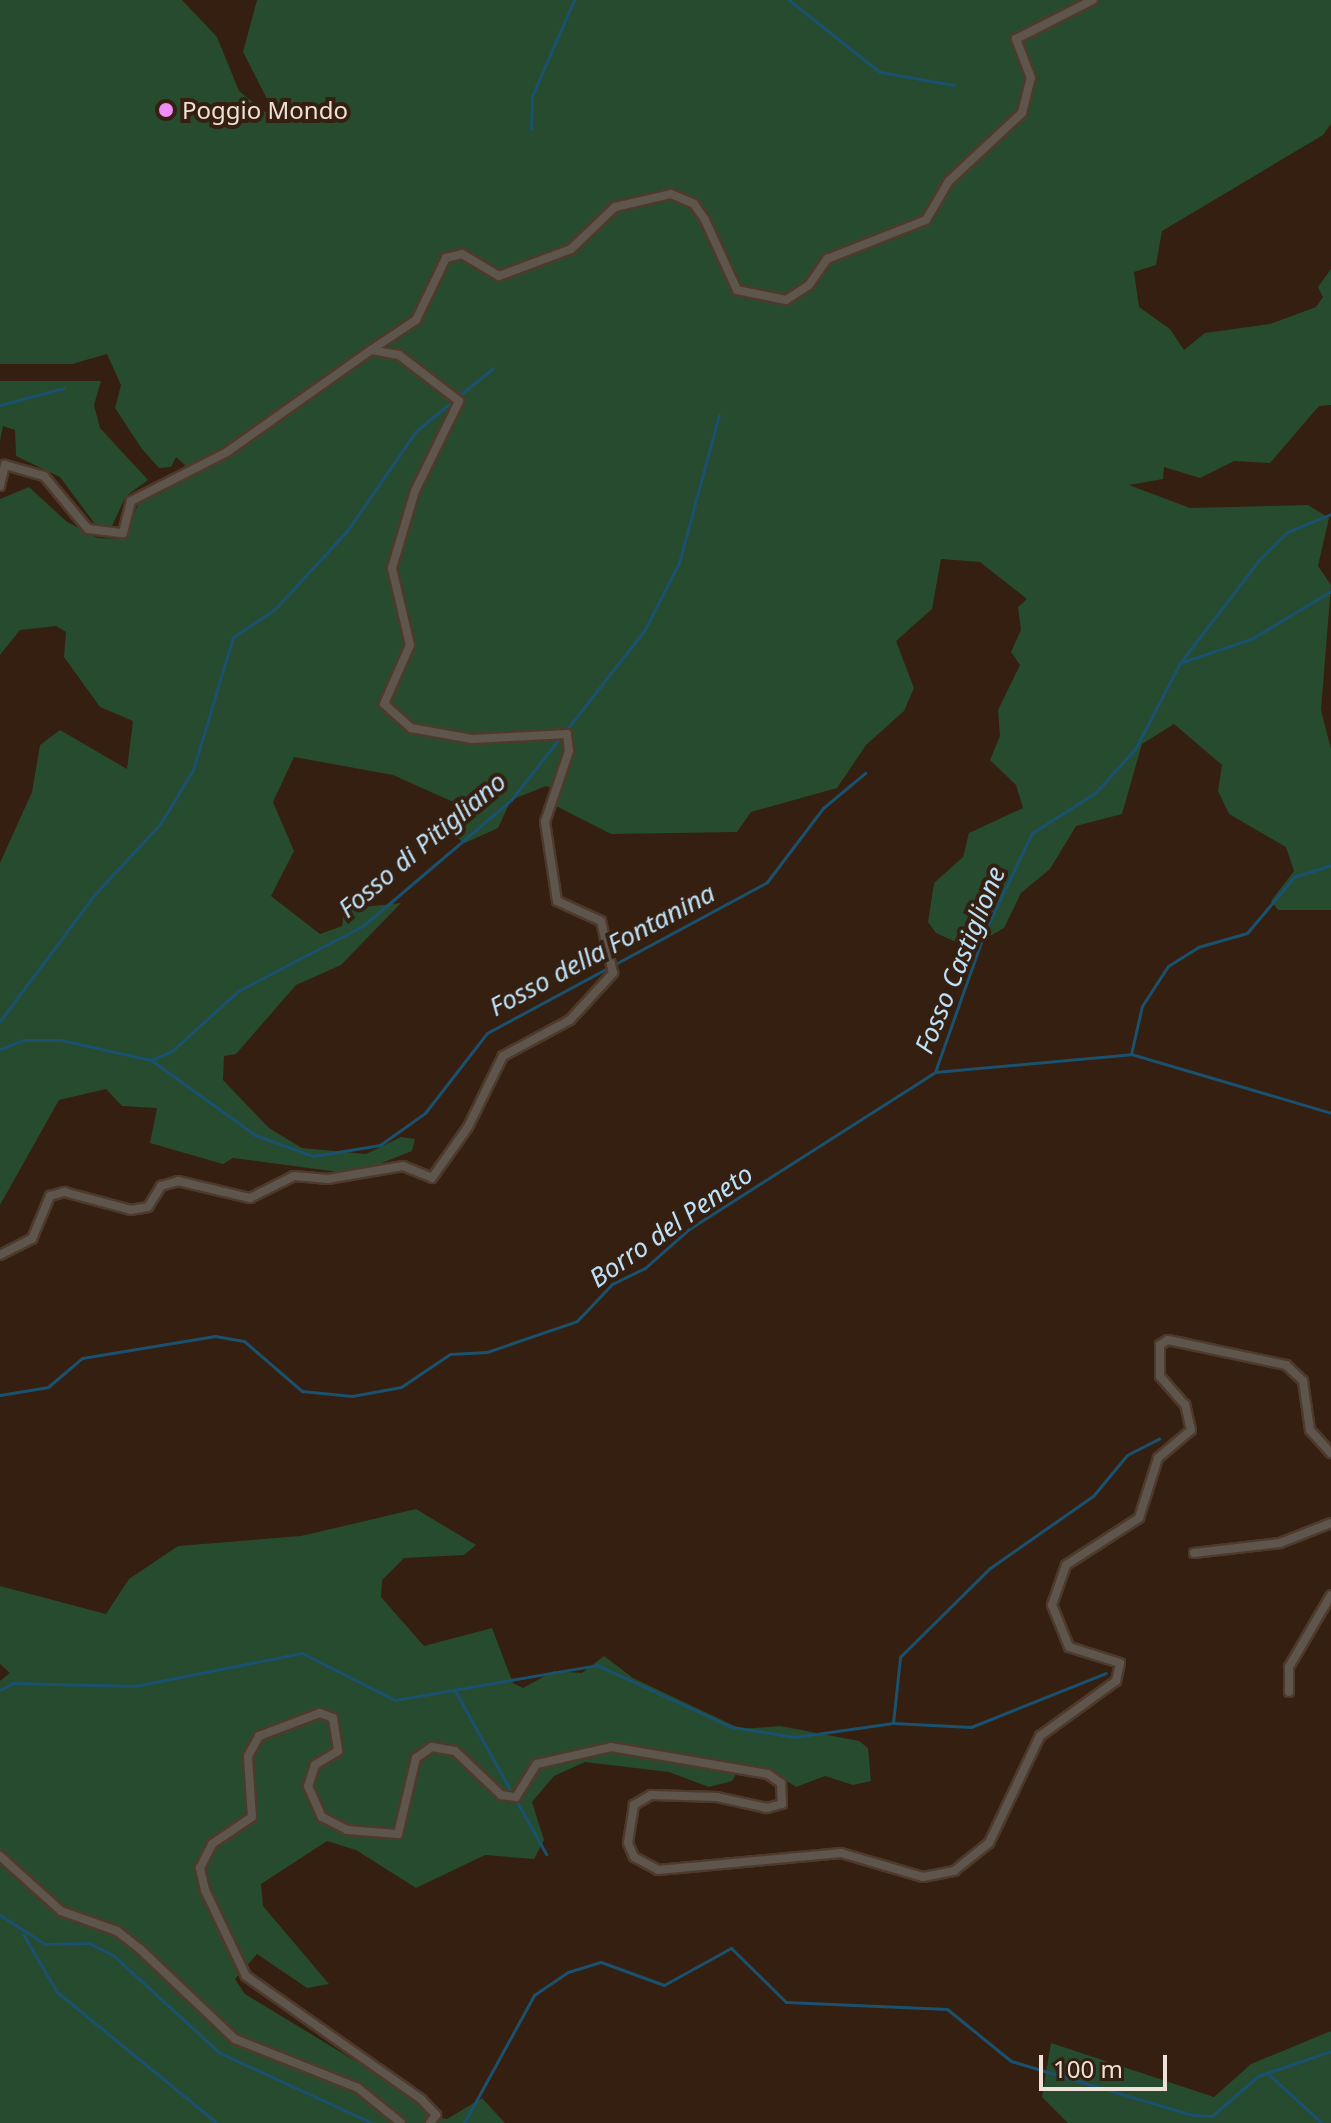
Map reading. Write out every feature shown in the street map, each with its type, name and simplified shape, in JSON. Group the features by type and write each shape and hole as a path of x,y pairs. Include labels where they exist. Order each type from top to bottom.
{"street":[{"path":"0,486 5,465 44,476 88,529 123,533 131,501 227,452 416,320 446,258 462,254 499,276 571,249 615,207 651,193 694,204 737,290 786,300 809,285 827,259 926,220 949,181 1022,113 1031,78 1016,39 1093,0"},
{"path":"0,1255 32,1239 50,1196 64,1192 131,1210 148,1207 157,1190 178,1181 250,1198 294,1176 328,1179 403,1166 432,1178 474,1117 503,1056 570,1020 613,973 601,921 557,901 545,822 569,751 567,734 472,739 411,728 384,704 410,645 392,568 415,491 459,401 399,355 371,350"},
{"path":"430,2123 436,2115 421,2099 246,1976 205,1890 200,1868 212,1844 252,1817 248,1756 259,1736 320,1713 333,1718 338,1751 315,1765 308,1786 322,1817 347,1830 398,1834 416,1758 432,1747 455,1751 501,1795 516,1797 537,1764 611,1747 768,1774 781,1783 782,1804 767,1808 651,1795 634,1805 628,1843 634,1857 658,1870 841,1853 923,1877 954,1871 989,1843 1040,1736 1116,1681 1120,1663 1069,1647 1052,1605 1066,1565 1139,1518 1158,1458 1191,1430 1185,1405 1160,1376 1160,1345 1168,1340 1286,1365 1303,1381 1310,1430 1331,1453"},
{"path":"1194,1553 1280,1543 1331,1523"},
{"path":"1289,1692 1289,1667 1331,1595"},
{"path":"0,1856 61,1911 128,1940 235,2039 358,2088 401,2123"}],"green space":[{"path":"0,0 182,0 217,37 239,91 280,124 243,52 257,0 1331,0 1331,124 1323,135 1162,231 1156,265 1134,272 1139,307 1170,329 1184,350 1205,333 1270,324 1316,307 1323,297 1318,287 1331,269 1331,405 1319,406 1270,463 1234,461 1200,478 1164,467 1163,479 1129,485 1190,508 1308,505 1329,518 1318,566 1331,585 1321,710 1331,749 1331,910 1278,910 1271,901 1294,871 1286,847 1229,814 1218,791 1222,765 1174,724 1142,744 1122,814 1076,826 1050,869 1021,893 1004,928 969,948 936,933 928,922 934,883 963,857 969,833 1023,808 1016,785 990,760 1000,736 998,710 1020,665 1011,652 1021,630 1018,607 1027,599 980,562 941,559 932,609 896,641 914,688 904,711 866,745 837,788 751,812 737,832 611,834 556,806 557,790 546,786 511,800 498,828 465,843 445,831 444,819 458,818 462,808 451,801 393,775 294,757 273,802 294,851 271,896 320,934 342,926 345,902 357,897 364,907 401,903 341,965 296,985 236,1054 224,1056 223,1080 269,1128 302,1148 366,1154 401,1137 415,1139 412,1151 354,1174 233,1158 223,1164 150,1143 157,1108 122,1106 106,1089 59,1100 0,1205 0,863 32,792 40,745 60,730 127,769 133,721 100,707 64,657 66,632 56,626 20,630 0,655 0,499 29,487 67,522 98,538 125,539 139,501 162,493 185,465 176,457 171,467 159,468 142,449 115,408 121,385 107,354 72,364 0,364"},
{"path":"0,381 101,381 94,405 100,428 148,480 126,496 111,528 98,528 60,477 16,456 15,430 3,426 0,441"},
{"path":"416,1509 476,1545 464,1555 404,1558 382,1580 381,1597 424,1646 492,1628 513,1683 523,1688 554,1671 582,1673 604,1656 633,1678 741,1729 780,1726 859,1741 868,1748 871,1781 853,1785 825,1776 796,1787 772,1771 739,1769 732,1781 709,1787 669,1772 585,1762 554,1776 532,1802 544,1840 534,1859 485,1855 416,1888 356,1850 327,1841 261,1884 263,1906 329,1984 307,1988 257,1954 235,1979 245,1994 403,2090 430,2116 447,2119 482,2098 505,2123 0,2123 0,1681 10,1673 0,1664 0,1586 106,1614 129,1579 178,1546 301,1536"},
{"path":"1331,2031 1331,2123 1068,2123 1042,2097 1051,2043 1214,2097 1251,2064"}],"waterway":[{"path":"531,129 532,96 574,0"},
{"path":"789,0 880,72 954,85"},
{"path":"0,1021 95,894 160,824 193,770 233,637 274,610 347,531 416,431 493,368"},
{"path":"0,405 64,388"},
{"name":"Fosso di Pitigliano","path":"151,1060 172,1051 238,991 364,925 511,800 644,631 679,563 719,415"},
{"name":"Fosso Castiglione","path":"935,1072 985,931 1032,833 1095,793 1135,749 1180,663 1259,560 1287,532 1331,514"},
{"path":"1180,663 1253,638 1331,591"},
{"name":"Fosso della Fontanina","path":"0,1049 23,1040 61,1040 151,1060 255,1135 313,1156 380,1145 425,1113 487,1033 767,882 823,808 865,773"},
{"path":"1131,1054 1142,1006 1168,966 1198,947 1247,933 1294,877 1331,865"},
{"name":"Borro del Peneto","path":"0,1395 48,1387 82,1358 215,1336 244,1341 302,1391 352,1396 401,1387 450,1354 487,1352 577,1321 612,1284 645,1268 689,1229 935,1072 1131,1054 1331,1113"},
{"path":"893,1723 900,1657 990,1568 1093,1496 1127,1455 1159,1439"},
{"path":"0,1690 13,1683 135,1686 302,1653 395,1700 597,1665 732,1727 795,1737 893,1723 971,1727 1106,1673"},
{"path":"455,1691 546,1854"},
{"path":"0,1915 45,1944 89,1943 114,1956 220,2053 372,2123"},
{"path":"23,1934 57,1992 217,2123"},
{"path":"464,2123 534,1995 568,1972 601,1962 664,1985 731,1948 786,2002 947,2009 1011,2061 1192,2115 1212,2116 1258,2076 1331,2051"},
{"path":"1267,2073 1322,2123"}],"place":[{"name":"Poggio Mondo","path":"166,110"}]}
